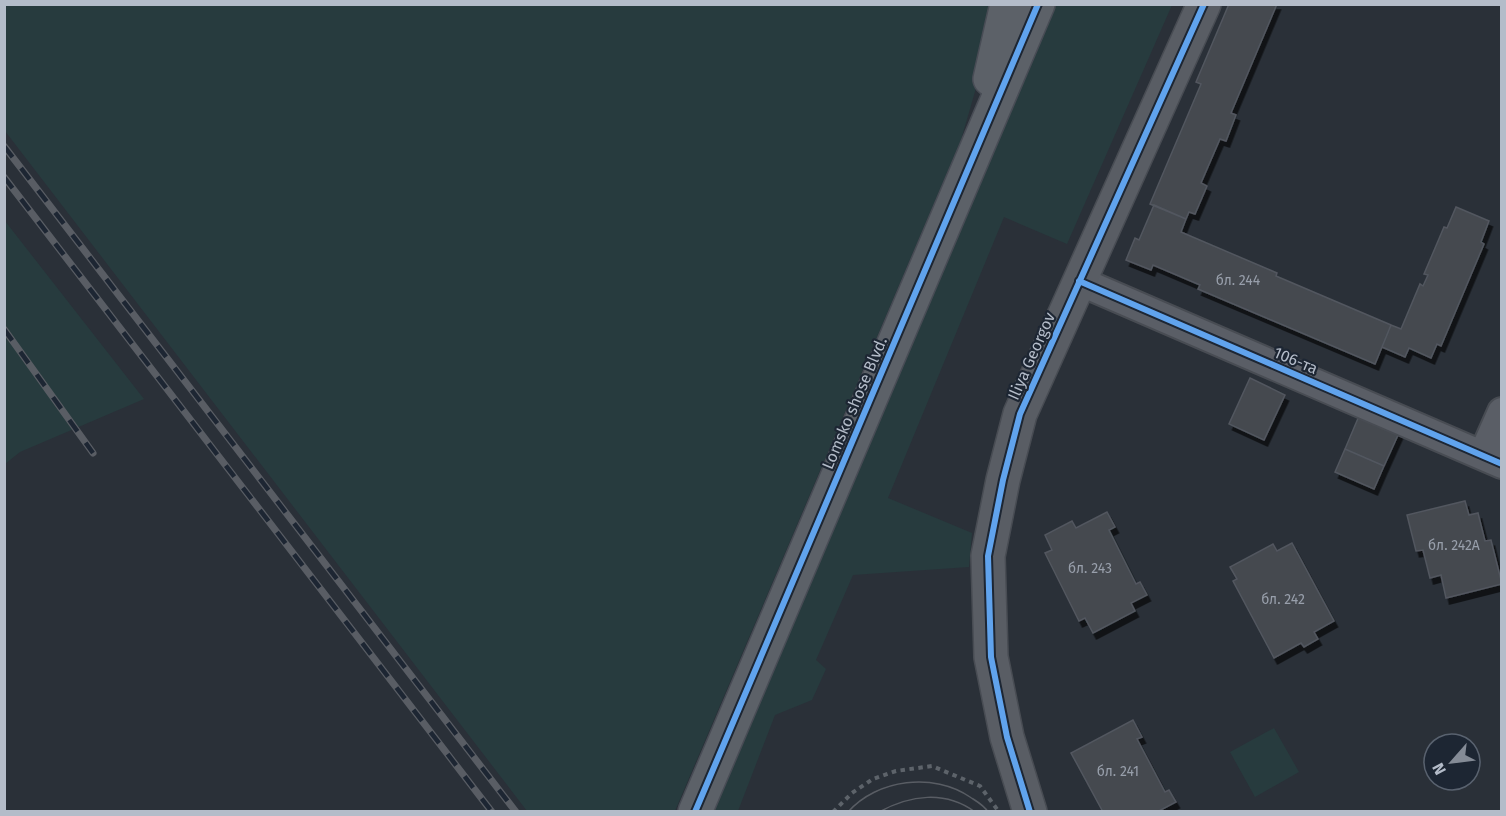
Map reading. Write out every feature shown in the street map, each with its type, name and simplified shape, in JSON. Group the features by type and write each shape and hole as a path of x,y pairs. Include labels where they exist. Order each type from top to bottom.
{"main road":[{"name":"Lomsko shose Blvd.","path":"978,146 990,76 1007,4"},
{"name":"Lomsko shose Blvd.","path":"695,812 1038,4"}],"street":[{"name":"Iliya Georgov","path":"1030,812 1007,737 991,657 988,556 1003,480 1020,414 1204,4"},
{"name":"106-та","path":"1079,281 1492,460"},
{"path":"1492,460 1502,412"}],"path":[{"path":"833,812 852,793 873,779 896,771 932,766 980,786 999,812"}],"green space":[{"path":"5,5 990,5 976,88 961,140 675,811 527,811 5,131"},
{"path":"1053,5 1172,5 1067,244 1004,217 888,498 972,533 969,567 853,575 816,660 826,669 812,700 775,715 738,811 713,812"},
{"path":"5,221 144,399 20,452 5,464"},
{"path":"1274,728 1299,772 1255,797 1230,752"}],"building":[{"path":"1229,4 1277,4 1231,113 1236,115 1226,141 1220,139 1201,183 1207,186 1195,214 1189,212 1186,219 1150,204 1201,84 1196,82"},
{"path":"1154,205 1186,219 1181,232 1391,325 1375,364 1198,289 1200,285 1153,265 1151,270 1126,260 1135,238 1139,240"},
{"path":"1456,207 1489,221 1481,242 1484,244 1441,346 1437,344 1431,358 1409,348 1405,357 1382,347 1391,325 1401,329 1420,284 1423,286 1428,275 1424,274 1444,227 1447,228"},
{"path":"1250,378 1285,395 1264,440 1229,424"},
{"path":"1359,416 1399,433 1384,466 1345,449"},
{"path":"1345,449 1384,466 1374,489 1335,472"},
{"path":"1465,501 1469,515 1478,513 1485,541 1491,540 1502,584 1446,598 1441,575 1430,578 1423,550 1416,551 1407,515"},
{"path":"1107,512 1115,527 1109,530 1136,584 1140,582 1147,595 1131,603 1135,611 1093,633 1085,618 1079,621 1045,553 1052,550 1045,535 1072,521 1076,528"},
{"path":"1292,543 1334,621 1314,632 1318,639 1304,647 1301,643 1274,658 1233,581 1237,579 1230,567 1273,544 1277,551"},
{"path":"1133,720 1142,737 1137,739 1165,792 1169,790 1176,802 1157,812 1103,812 1071,753"}],"tram line":[{"path":"848,812 874,792 890,786 923,782 956,789 980,803 988,812"},
{"path":"879,812 903,802 927,797 952,800 975,812"}],"railway":[{"path":"4,146 516,812"},
{"path":"4,177 492,812"},
{"path":"4,329 93,453"}],"cycle path":[{"path":"695,812 1038,4"},
{"path":"1030,812 1007,737 991,657 988,556 1003,480 1020,414 1204,4"},
{"path":"1079,281 1502,464"}]}
